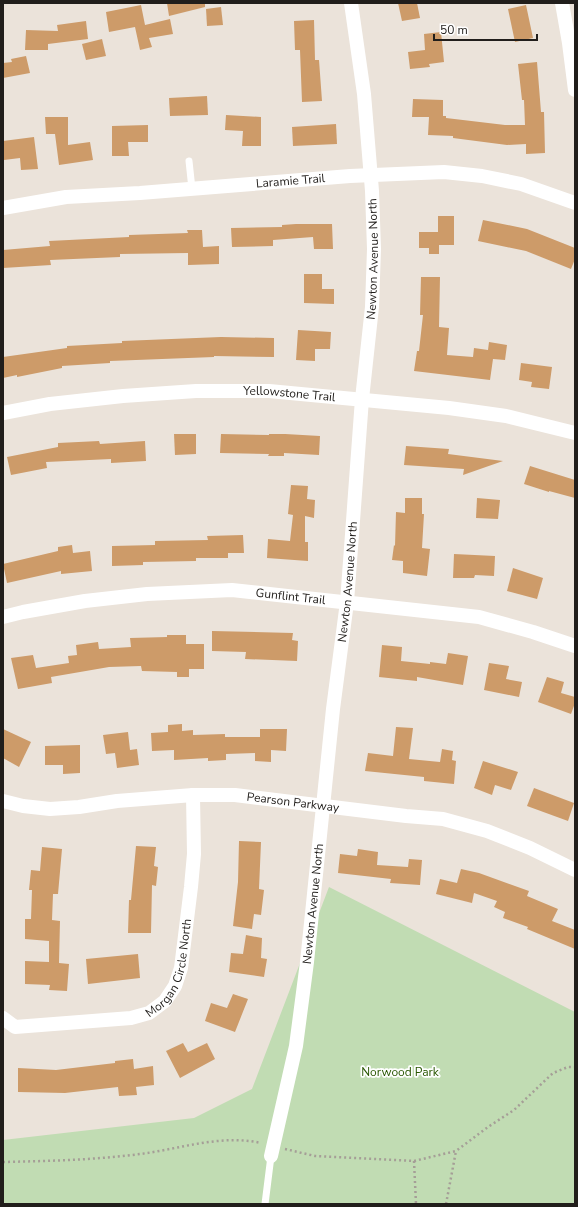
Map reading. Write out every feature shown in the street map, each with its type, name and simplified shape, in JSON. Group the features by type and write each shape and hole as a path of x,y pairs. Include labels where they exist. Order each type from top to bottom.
{"street":[{"name":"Newton Avenue North","path":"272,1151 296,1046 307,962 323,805 347,602 362,399 372,307 374,249 371,175 364,94 351,3"},
{"path":"562,3 575,90"},
{"name":"Laramie Trail","path":"3,208 66,197 192,190 371,175 444,172 482,176 521,184 575,203"},
{"name":"Yellowstone Trail","path":"3,413 50,404 123,396 196,391 269,391 449,408 506,416 575,433"},
{"name":"Gunflint Trail","path":"3,618 23,612 85,601 147,594 232,590 479,617 533,632 575,646"},
{"name":"Pearson Parkway","path":"4,804 50,809 79,807 117,801 193,795 235,795 323,805 406,816 443,819 488,831 530,848 575,870"},
{"name":"Morgan Circle North","path":"3,1018 15,1027 131,1018 149,1013 165,1001 175,986 182,968 194,854 193,795"}],"lane":[{"path":"189,161 192,190"},
{"path":"265,1204 272,1151"}],"path":[{"path":"3,1162 90,1160 142,1154 237,1139 248,1140 272,1151 315,1156 414,1161 456,1151 514,1110 553,1073 568,1067 575,1067"},
{"path":"446,1204 456,1151"},
{"path":"414,1161 416,1204"}],"green space":[{"name":"Norwood Park","path":"329,887 575,1012 575,1204 3,1204 3,1140 194,1118 252,1089"}],"building":[{"path":"167,3 205,3 205,7 169,16"},
{"path":"398,3 417,3 420,18 402,21"},
{"path":"141,5 145,25 170,19 173,34 149,38 152,47 140,50 135,27 109,32 106,12"},
{"path":"526,5 533,38 515,42 508,9"},
{"path":"221,7 223,25 207,26 206,9"},
{"path":"314,20 315,60 319,60 322,101 302,102 300,50 295,50 294,21"},
{"path":"86,21 88,39 48,44 48,50 25,50 26,30 58,31 57,25"},
{"path":"441,32 444,62 429,64 430,67 410,69 408,52 425,50 424,34"},
{"path":"102,39 106,56 86,60 82,44"},
{"path":"26,56 30,73 3,78 3,63 12,62 11,59"},
{"path":"537,62 541,112 544,112 545,153 526,154 526,144 507,145 453,138 453,136 428,135 429,117 412,117 413,99 443,100 443,116 446,116 446,118 505,125 525,125 524,100 522,100 518,64"},
{"path":"207,96 208,115 170,116 169,98"},
{"path":"226,115 261,117 261,146 242,146 243,131 225,130"},
{"path":"45,117 68,117 68,145 90,142 93,160 59,165 55,134 46,134"},
{"path":"336,124 337,144 293,146 292,127"},
{"path":"148,125 148,142 128,142 129,156 112,156 112,126"},
{"path":"34,137 38,169 21,170 20,158 4,160 3,141"},
{"path":"438,216 454,216 454,245 439,245 439,254 429,254 429,248 419,248 419,232 438,232"},
{"path":"483,220 527,229 575,248 575,259 571,269 526,251 478,241"},
{"path":"332,224 333,249 314,249 313,237 273,240 273,246 232,247 231,228 282,227 282,225"},
{"path":"187,230 202,230 203,247 219,246 219,264 188,265 188,253 120,254 120,257 50,260 51,265 3,268 3,250 50,246 49,241 129,237 129,235 188,233"},
{"path":"304,274 322,274 322,289 334,289 334,304 304,303"},
{"path":"421,277 440,277 439,327 449,328 447,355 473,357 474,348 488,350 489,342 507,345 505,360 493,359 490,380 414,371 417,351 419,351 423,315 420,315"},
{"path":"298,330 331,332 330,349 315,349 315,361 296,360"},
{"path":"221,337 274,338 274,357 214,356 110,361 110,363 62,366 62,368 17,377 17,375 3,378 3,357 67,348 67,346 122,343 122,341"},
{"path":"521,363 552,367 549,389 531,387 532,382 519,380"},
{"path":"174,434 196,434 196,454 175,455"},
{"path":"221,434 285,434 320,436 319,455 284,453 284,456 268,456 269,454 220,453"},
{"path":"99,441 100,444 145,441 146,461 111,463 111,459 46,462 47,468 11,475 7,457 58,447 58,443"},
{"path":"406,446 449,449 448,454 503,461 463,475 464,469 404,465"},
{"path":"530,466 575,480 575,498 524,484"},
{"path":"291,485 308,486 307,499 315,500 314,518 305,516 305,542 308,542 308,561 267,558 268,539 290,541 293,515 288,514"},
{"path":"405,498 422,498 422,514 424,514 422,548 430,549 427,576 403,573 403,561 392,560 394,545 395,546 396,512 405,513"},
{"path":"477,498 500,500 498,519 476,518"},
{"path":"243,535 244,553 228,553 228,558 196,558 196,561 143,562 143,565 112,566 112,546 155,545 155,541 208,540 207,536"},
{"path":"72,545 73,553 90,551 92,571 61,574 61,571 7,583 3,564 58,551 58,547"},
{"path":"454,554 495,556 494,576 475,575 474,578 453,578"},
{"path":"513,568 543,578 537,599 507,591"},
{"path":"212,631 293,633 292,640 298,641 297,661 245,659 246,652 212,651"},
{"path":"167,635 186,635 186,644 204,644 204,669 189,669 189,677 177,677 177,672 142,671 141,666 109,667 51,677 52,683 18,689 11,658 33,655 36,668 69,663 68,656 77,655 76,645 98,642 99,649 131,647 130,638 167,637"},
{"path":"382,645 402,647 401,661 446,664 448,653 468,656 463,685 417,677 417,681 379,677"},
{"path":"489,663 509,666 506,679 522,682 519,697 484,690"},
{"path":"547,677 564,682 561,693 575,697 575,703 571,714 538,702"},
{"path":"182,724 182,731 193,730 193,735 225,734 225,737 260,737 260,729 287,729 286,751 271,750 271,762 255,761 255,753 226,754 226,760 208,761 208,758 174,760 174,750 152,751 151,733 168,732 168,725"},
{"path":"396,727 413,728 409,759 440,762 442,749 453,751 452,760 456,761 454,784 424,781 424,777 365,771 368,753 393,756"},
{"path":"3,729 31,742 19,767 3,758"},
{"path":"128,732 130,750 137,749 139,765 117,768 115,753 106,754 103,735"},
{"path":"80,745 80,773 63,774 63,765 45,765 45,746"},
{"path":"483,761 518,772 511,790 495,785 492,795 474,788"},
{"path":"534,788 574,803 568,821 527,806"},
{"path":"239,841 261,842 259,889 264,890 261,915 254,914 252,929 233,926 238,882"},
{"path":"136,846 156,847 154,866 158,867 156,886 152,885 151,933 128,933 129,900 131,900"},
{"path":"42,847 62,849 58,894 53,894 52,920 60,921 59,963 69,964 67,991 49,990 50,985 25,984 25,961 49,962 49,941 25,939 25,919 31,919 32,890 29,890 31,870 40,871"},
{"path":"358,849 378,852 377,865 408,867 409,859 422,860 420,885 390,883 391,879 338,873 340,854 357,856"},
{"path":"461,869 479,873 529,891 527,896 558,909 552,921 575,930 575,949 527,929 528,927 503,918 505,912 494,907 497,901 474,893 472,903 436,894 440,879 457,883"},
{"path":"246,935 262,938 261,958 267,959 264,977 229,972 231,953 243,954"},
{"path":"138,954 140,978 88,984 86,959"},
{"path":"233,994 248,999 235,1032 205,1021 211,1003 227,1008"},
{"path":"183,1043 188,1052 207,1043 215,1059 180,1078 166,1051"},
{"path":"133,1059 134,1069 153,1066 154,1085 136,1087 137,1095 119,1096 118,1087 65,1093 18,1092 18,1068 56,1070 115,1063 115,1061"}]}
